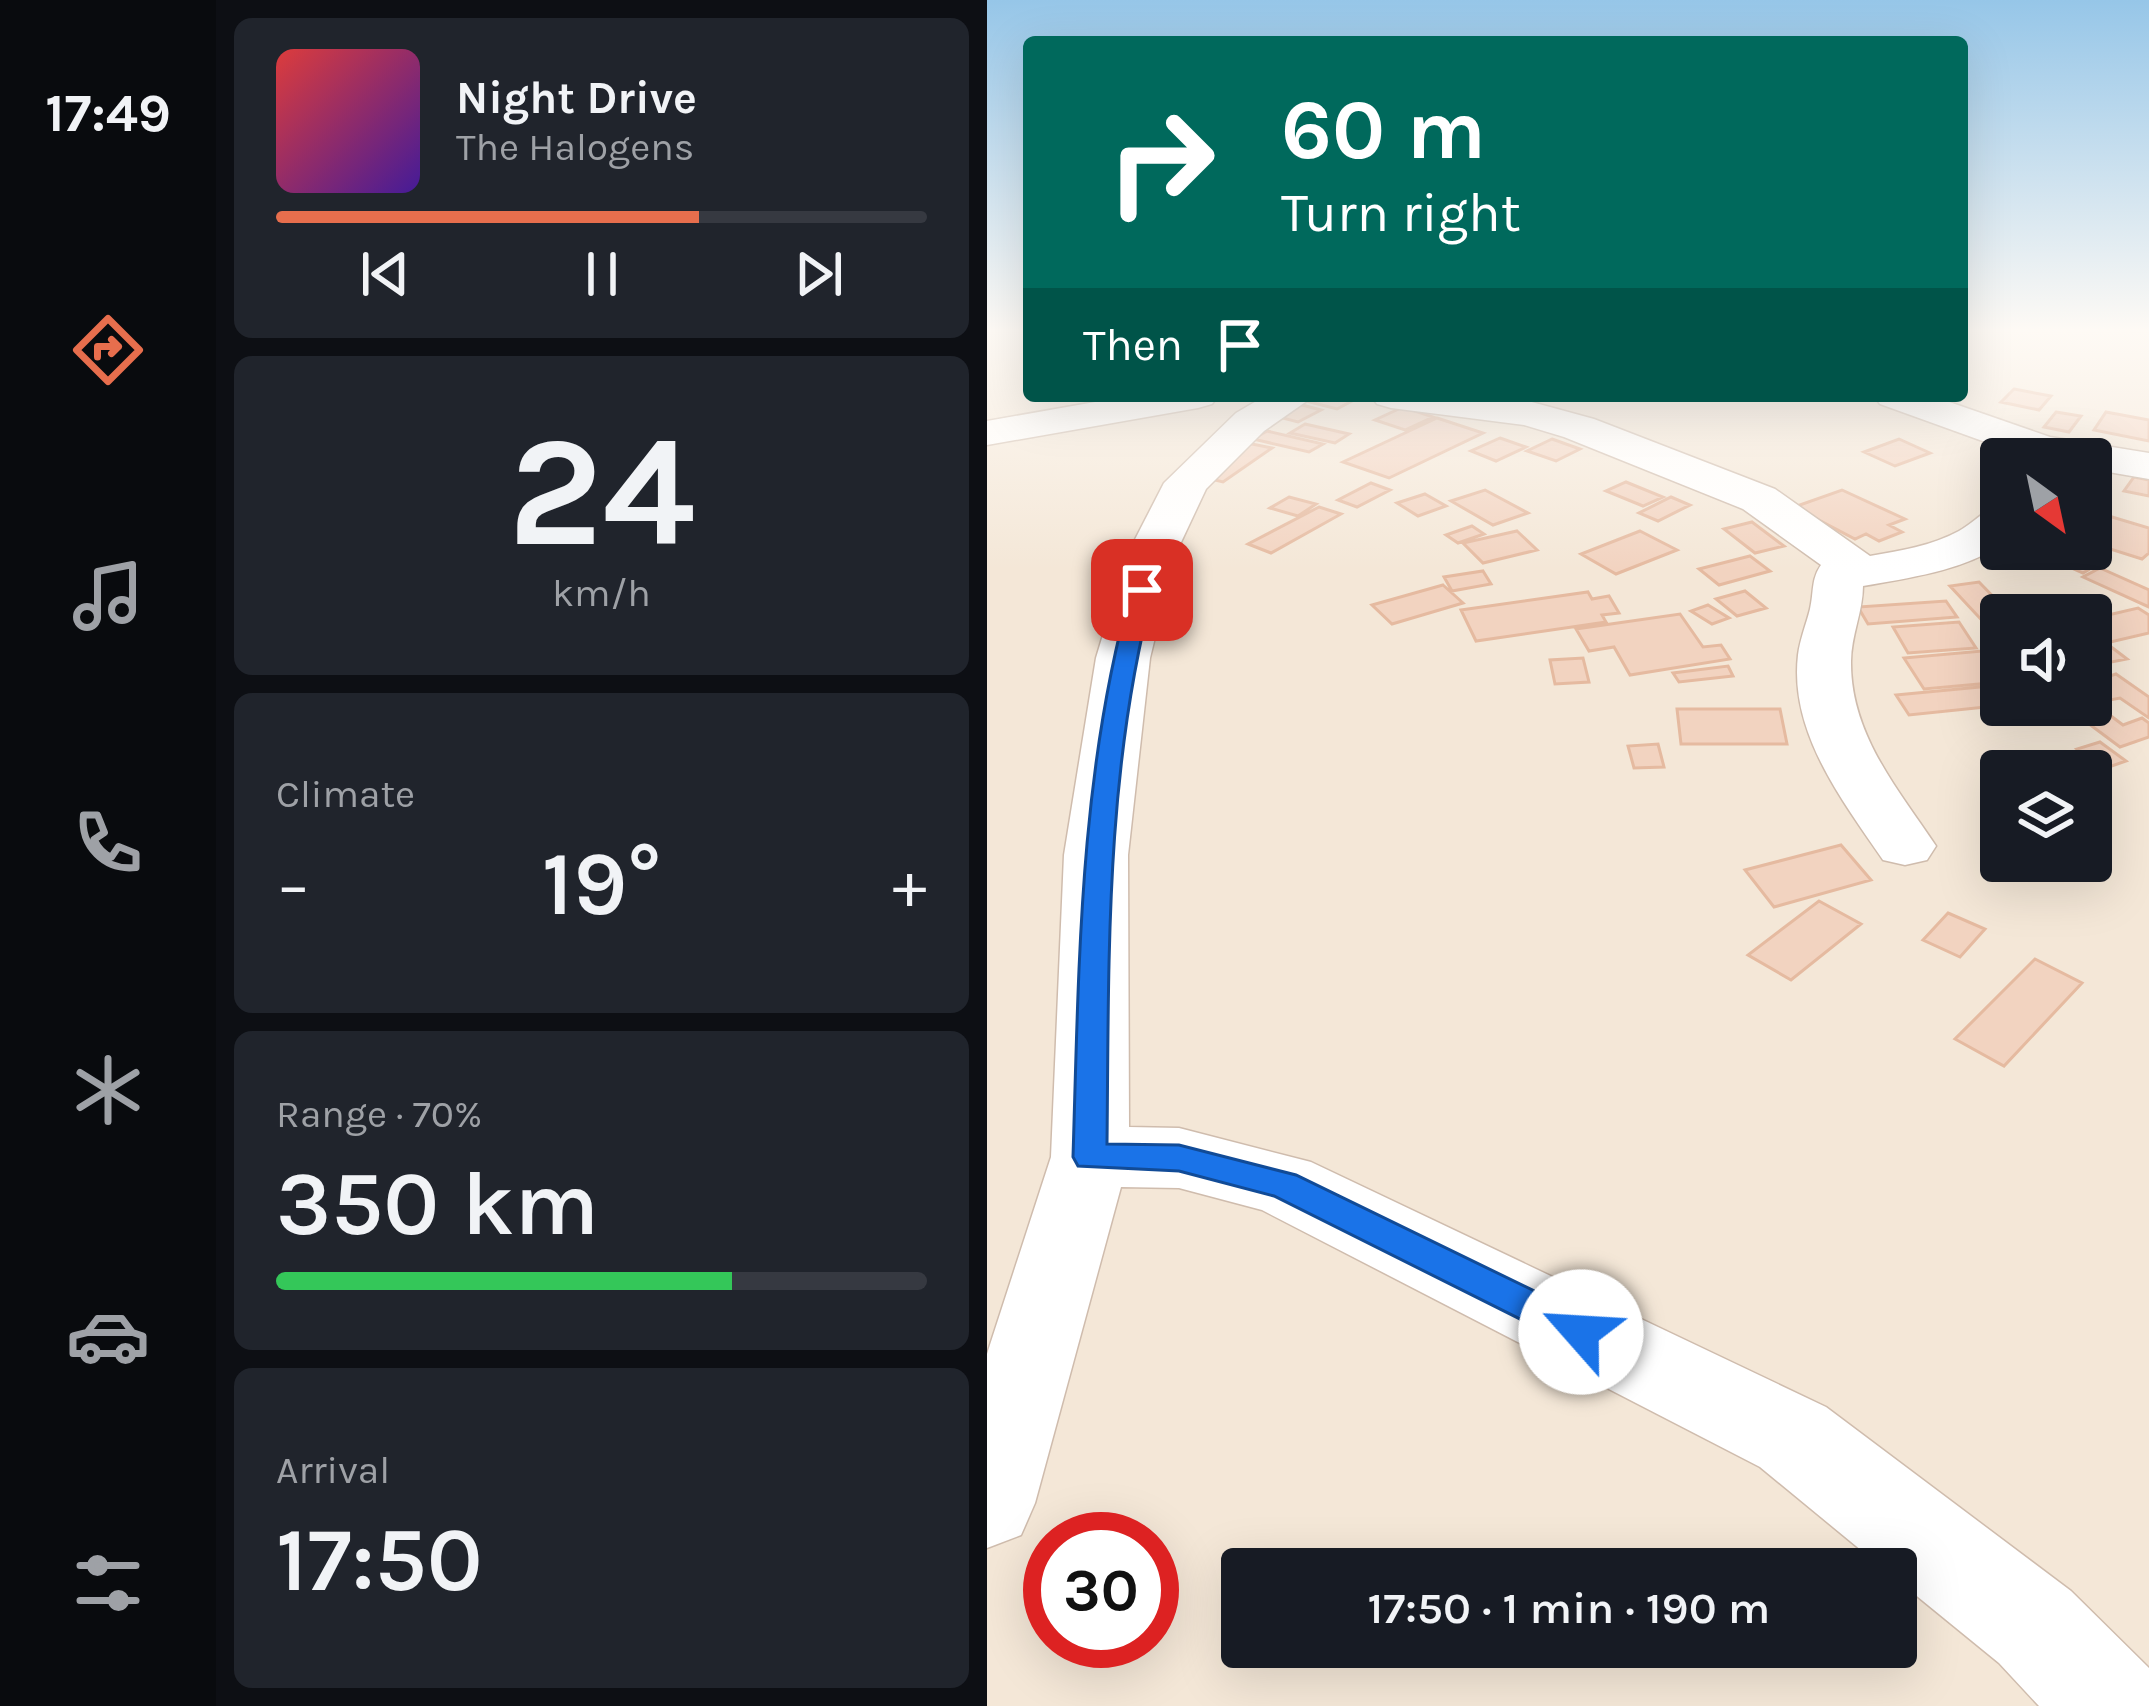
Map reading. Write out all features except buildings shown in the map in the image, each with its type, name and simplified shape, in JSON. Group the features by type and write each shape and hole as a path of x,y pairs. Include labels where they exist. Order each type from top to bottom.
{"street":[{"path":"987,433 1115,411"},
{"path":"988,1496 1090,1157 1096,855 1123,658 1151,555 1186,483 1250,422 1269,411"},
{"path":"1517,411 1579,428 1759,500 1852,566 1837,577"},
{"path":"1931,411 2000,438"},
{"path":"2112,462 2149,466"},
{"path":"1837,577 1980,541"},
{"path":"1837,577 1841,596 1823,663 1836,727 1854,774 1905,846"},
{"path":"1090,1157 1179,1158 1283,1184 1793,1437 2035,1627 2112,1706"}],"shaded area":[{"path":"987,411 2149,411 2149,1706 987,1706"}],"route":[{"path":"1142,590 1123,658 1096,855 1090,1157 1179,1158 1283,1184 1581,1332"}]}
